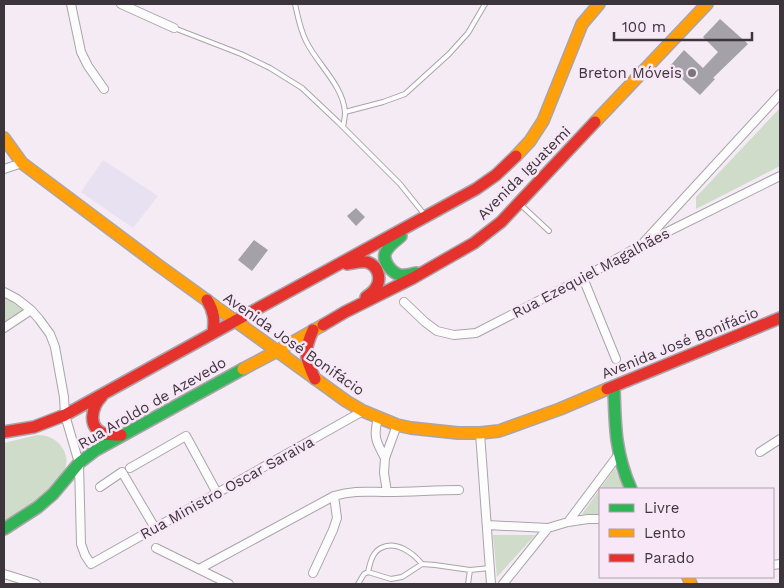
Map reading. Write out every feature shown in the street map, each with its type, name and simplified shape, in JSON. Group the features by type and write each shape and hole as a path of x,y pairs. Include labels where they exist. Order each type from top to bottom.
{"main road":[{"name":"Avenida Iguatemi","path":"4,432 34,427 65,415 491,180 516,157 533,137 543,121 582,24 599,4"},
{"name":"Avenida Iguatemi","path":"278,351 313,330 422,273 474,243 501,222 707,4"},
{"name":"Avenida José Bonifácio","path":"4,138 22,163 315,379 363,411 397,425 458,433 480,434 499,430 560,409 766,324 780,316"},
{"path":"422,273 400,275 392,271 384,260 384,253 424,218"},
{"path":"334,267 349,263 366,262 374,265 379,274 380,280 376,288 346,312"},
{"path":"207,300 212,308 215,321 213,333"},
{"path":"313,330 305,351 315,379"},
{"name":"Rua Aroldo de Azevedo","path":"4,529 38,507 53,494 79,462 96,450 278,351"},
{"path":"614,387 619,454 631,488"},
{"path":"109,390 98,400 92,411 93,424 100,431 110,435 121,435"}],"street":[{"path":"71,4 80,52 104,89"},
{"path":"121,4 174,28"},
{"path":"640,245 780,94"},
{"path":"4,169 22,163"},
{"name":"Rua Ezequiel Magalhães","path":"404,302 437,331 454,336 476,333 583,278 640,245 780,176"},
{"path":"583,278 616,359"},
{"path":"4,292 31,310 50,334 55,347 64,397 65,415 79,462"},
{"path":"4,328 31,310"},
{"name":"Rua Ministro Oscar Saraiva","path":"79,462 80,544 84,555 91,564 363,411"},
{"path":"378,418 375,429 376,442 385,458"},
{"path":"386,492 385,458 397,425"},
{"path":"480,434 491,584"},
{"path":"130,468 186,436 217,493"},
{"path":"760,452 780,439"},
{"path":"568,522 619,454"},
{"path":"100,487 122,472 155,528"},
{"path":"199,569 334,496 356,491 459,490"},
{"path":"313,573 333,530 336,518 334,496"},
{"path":"487,525 548,528 568,522 599,519"},
{"path":"503,584 548,528"},
{"path":"156,548 229,584"},
{"path":"4,574 36,584"}],"lane":[{"path":"295,4 305,40 341,97 344,112 343,127"},
{"path":"344,112 405,94 449,54 468,33 485,4"},
{"path":"174,28 224,46 270,68 302,88 400,184 424,218"},
{"path":"519,203 549,231"},
{"path":"358,584 364,574 368,572 370,562 380,548 392,546 403,548 422,564"},
{"path":"368,572 391,579 402,577 422,564 470,570 490,568"},
{"path":"468,584 470,570"}],"shaded area":[{"path":"103,160 158,196 133,228 81,192"}],"green space":[{"path":"780,108 780,166 696,209 696,197"},
{"path":"4,297 24,311 4,324"},
{"path":"37,435 52,438 61,446 66,461 64,472 58,483 48,493 4,524 4,443"},
{"path":"615,468 624,488 601,488"},
{"path":"599,490 599,515 582,514"},
{"path":"493,535 535,535 497,577"}],"building":[{"path":"720,19 748,44 713,78 715,79 700,95 669,67 684,50 703,68 718,52 703,37"},
{"path":"356,208 365,217 356,226 347,216"},
{"path":"254,240 268,250 252,271 238,260"}],"traffic: fast":[{"path":"401,236 388,249 385,254 385,260 389,267 397,274 416,273"},
{"path":"4,529 38,507 53,494 79,463 96,450 243,369"},
{"path":"614,387 619,451 631,488"}],"traffic: slow":[{"path":"516,156 530,141 543,121 582,24 599,4"},
{"path":"595,122 707,4"},
{"path":"4,138 22,163 277,351 323,325"},
{"path":"243,369 277,351 346,401 363,411 397,425 458,433 499,431 560,409 607,389"},
{"path":"688,578 691,584"}],"traffic: jam":[{"path":"323,325 413,278 474,243 501,222 595,122"},
{"path":"235,321 476,189 496,175 516,156"},
{"path":"347,264 367,262 377,270 379,278 377,285 366,297"},
{"path":"207,300 213,316 213,333"},
{"path":"607,389 780,318"},
{"path":"4,432 34,427 65,415 235,321"},
{"path":"313,330 306,354 315,379"},
{"path":"102,396 98,400 94,411 93,422 95,427 105,434 121,435"}],"place":[{"name":"Breton Móveis","path":"692,73"}]}
